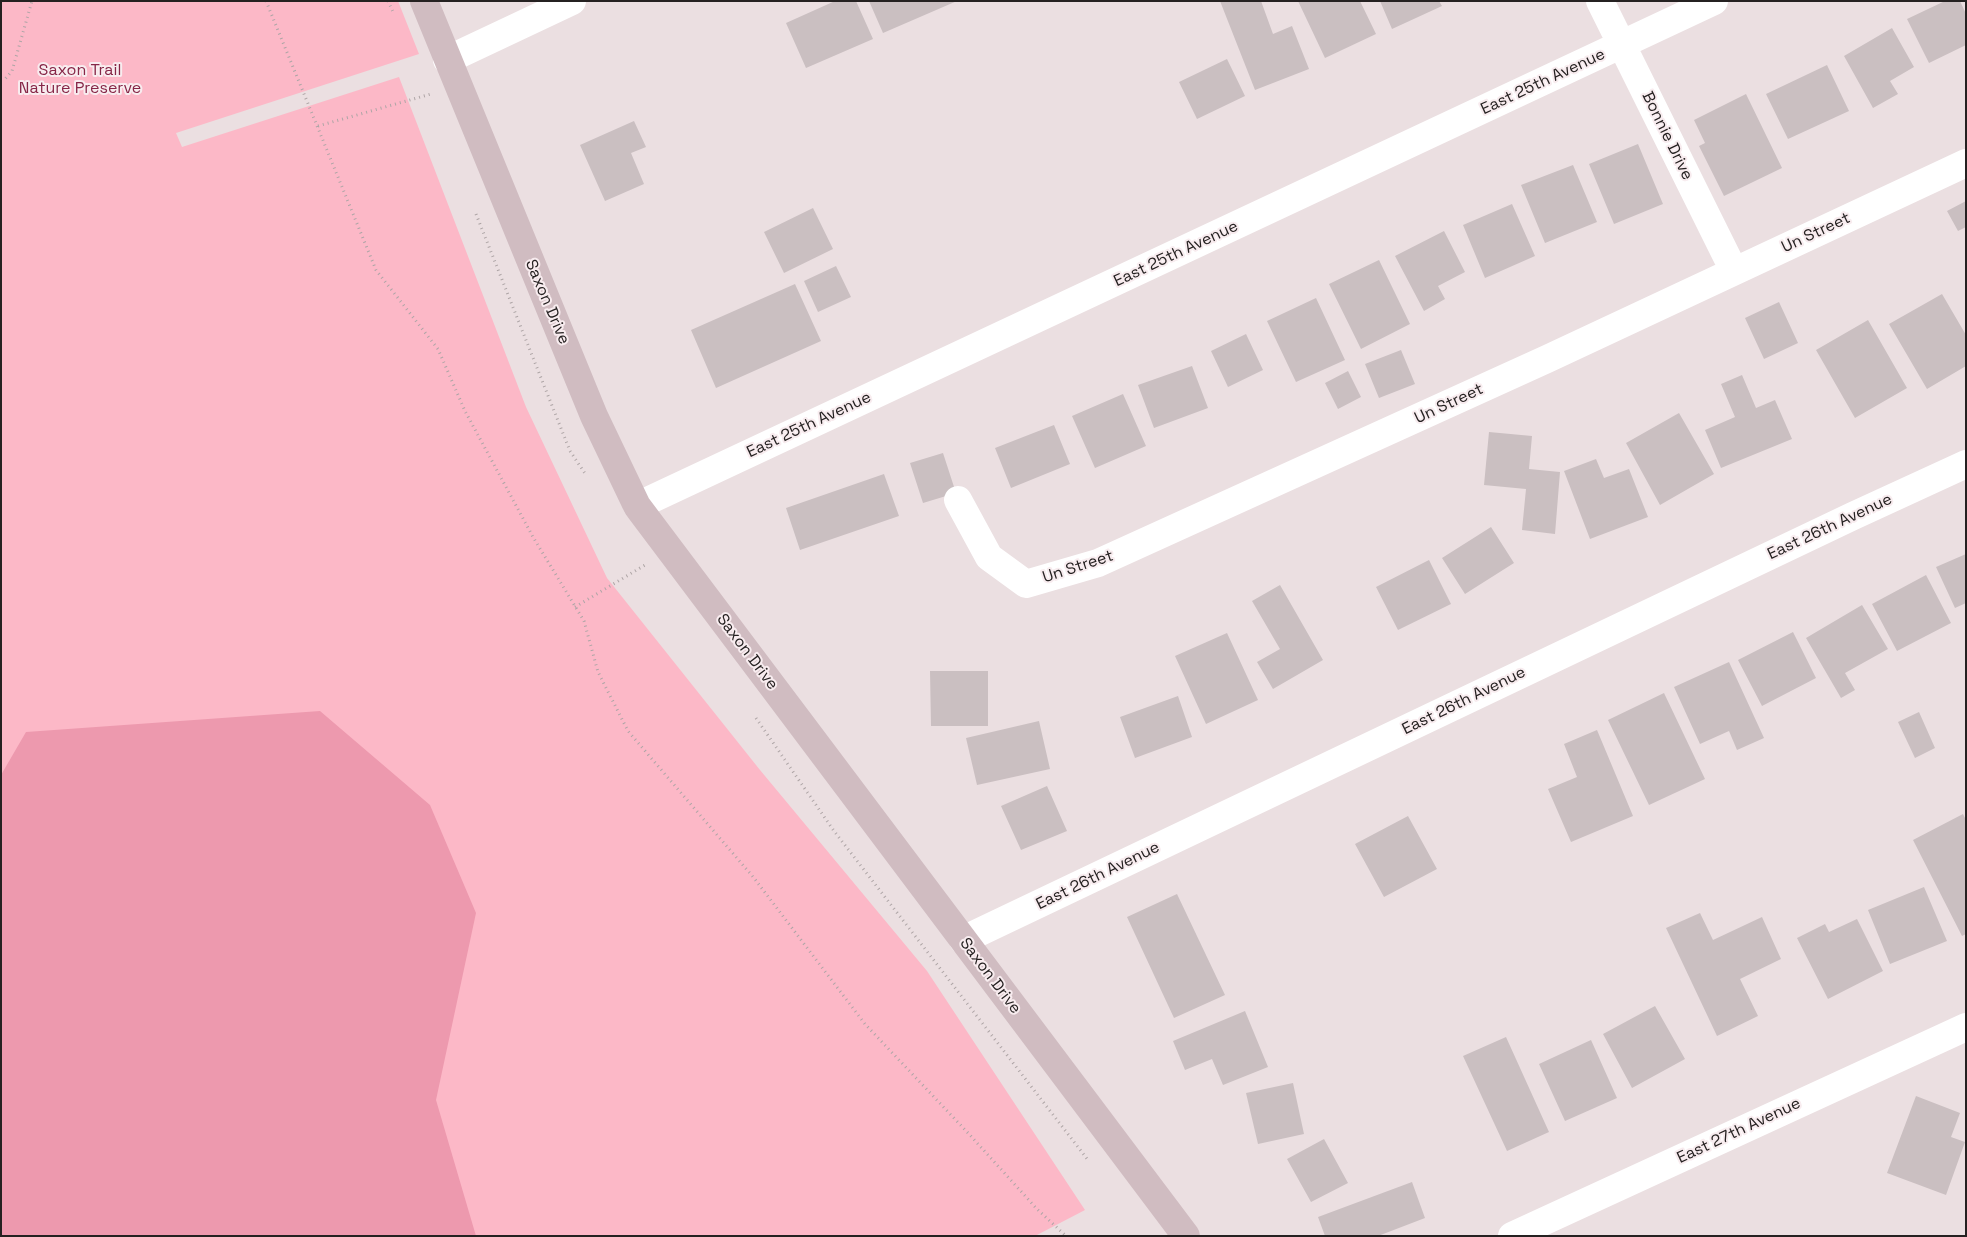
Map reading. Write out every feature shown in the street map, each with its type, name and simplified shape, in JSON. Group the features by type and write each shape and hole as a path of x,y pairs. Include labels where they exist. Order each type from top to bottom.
{"street":[{"name":"Saxon Drive","path":"424,1 594,416 637,506 1186,1236"},
{"path":"447,60 572,1"},
{"name":"Bonnie Drive","path":"1600,1 1734,271"},
{"name":"East 25th Avenue","path":"637,506 1714,1"},
{"name":"Un Street","path":"958,500 989,557 1026,584 1098,563 1547,359 1966,163"},
{"name":"East 26th Avenue","path":"963,940 1844,520 1966,464"},
{"name":"East 27th Avenue","path":"1512,1236 1966,1027"}],"path":[{"path":"1,80 5,79 12,71 32,1"},
{"path":"266,1 376,270 438,350 465,411 533,537 584,621 598,672 628,730 754,878 865,1024 1037,1209 1066,1236"},
{"path":"318,126 432,94"},
{"path":"575,607 648,563"}],"green space":[{"name":"Saxon Trail Nature Preserve","path":"1,1 398,1 419,54 176,133 182,147 399,77 526,407 607,578 760,770 927,971 1085,1210 1035,1236 1,1236"}],"shaded area":[{"path":"320,711 430,805 476,913 436,1100 476,1236 1,1236 1,775 26,732"}],"building":[{"path":"835,1 856,1 873,39 806,68 786,23"},
{"path":"869,1 957,1 883,33"},
{"path":"1220,1 1261,1 1273,34 1292,26 1309,69 1255,90"},
{"path":"1298,1 1360,1 1376,34 1325,58"},
{"path":"1380,1 1439,1 1442,6 1392,29"},
{"path":"1945,1 1960,1 1966,14 1966,45 1929,63 1907,19"},
{"path":"1892,28 1914,67 1890,81 1898,94 1873,108 1844,56"},
{"path":"1227,59 1245,96 1197,119 1179,82"},
{"path":"1827,65 1849,111 1788,139 1766,94"},
{"path":"1746,94 1782,168 1724,196 1699,146 1705,143 1694,120"},
{"path":"634,121 646,147 631,153 644,184 605,201 580,145"},
{"path":"1638,144 1663,204 1614,224 1589,164"},
{"path":"1573,165 1597,222 1545,243 1521,185"},
{"path":"1966,201 1966,227 1958,231 1947,211"},
{"path":"1512,204 1535,256 1485,278 1463,225"},
{"path":"813,208 833,249 784,273 764,232"},
{"path":"1444,231 1465,272 1438,286 1445,299 1424,311 1395,256"},
{"path":"1379,260 1410,324 1361,349 1329,284"},
{"path":"836,266 851,297 818,312 804,281"},
{"path":"795,284 821,341 716,388 691,330"},
{"path":"1942,294 1966,335 1966,366 1927,389 1889,324"},
{"path":"1316,298 1345,360 1296,382 1267,321"},
{"path":"1779,302 1798,343 1764,359 1745,318"},
{"path":"1868,320 1907,388 1855,418 1816,350"},
{"path":"1246,334 1263,370 1228,387 1211,351"},
{"path":"1401,350 1415,384 1379,398 1365,364"},
{"path":"1192,366 1208,408 1154,428 1138,385"},
{"path":"1348,371 1361,397 1338,409 1325,383"},
{"path":"1742,375 1756,408 1775,400 1792,439 1721,468 1705,430 1735,417 1721,384"},
{"path":"1123,394 1146,446 1095,468 1072,416"},
{"path":"1679,413 1714,474 1660,505 1626,443"},
{"path":"1054,425 1070,464 1011,488 995,448"},
{"path":"1489,432 1532,436 1529,469 1560,472 1555,534 1522,530 1526,489 1484,485"},
{"path":"943,453 956,493 923,503 910,463"},
{"path":"1596,459 1604,478 1629,469 1648,517 1590,539 1564,471"},
{"path":"884,474 899,516 800,550 786,508"},
{"path":"1491,527 1514,563 1465,594 1442,558"},
{"path":"1966,554 1966,603 1955,608 1936,567"},
{"path":"1429,560 1451,604 1398,630 1376,587"},
{"path":"1926,575 1951,623 1897,651 1872,604"},
{"path":"1280,585 1323,660 1273,689 1257,662 1280,649 1252,601"},
{"path":"1862,605 1888,649 1845,673 1855,690 1841,698 1806,638"},
{"path":"1793,632 1816,678 1762,706 1738,660"},
{"path":"1227,633 1258,700 1206,724 1175,656"},
{"path":"1729,662 1764,738 1737,750 1729,731 1700,744 1674,687"},
{"path":"930,671 988,671 988,726 931,726"},
{"path":"1664,693 1705,779 1649,805 1608,720"},
{"path":"1178,696 1192,737 1135,758 1120,717"},
{"path":"1919,712 1935,748 1915,758 1898,722"},
{"path":"1039,721 1050,769 977,785 966,738"},
{"path":"1597,730 1633,816 1571,842 1548,789 1577,777 1564,744"},
{"path":"1047,786 1067,831 1021,850 1001,806"},
{"path":"1963,814 1966,820 1966,934 1962,936 1913,840"},
{"path":"1408,816 1437,869 1384,897 1355,844"},
{"path":"1924,887 1947,941 1890,964 1868,910"},
{"path":"1177,894 1225,995 1174,1018 1127,917"},
{"path":"1700,913 1713,940 1762,917 1781,959 1740,979 1758,1016 1717,1036 1666,928"},
{"path":"1857,919 1883,971 1828,999 1797,938 1825,924 1829,932"},
{"path":"1655,1006 1685,1059 1632,1088 1603,1034"},
{"path":"1245,1011 1268,1067 1223,1085 1212,1059 1185,1070 1173,1041"},
{"path":"1506,1037 1549,1132 1507,1151 1463,1056"},
{"path":"1591,1040 1617,1098 1565,1121 1539,1064"},
{"path":"1293,1083 1304,1134 1258,1144 1246,1093"},
{"path":"1916,1096 1960,1113 1951,1137 1965,1142 1946,1195 1887,1173"},
{"path":"1324,1139 1348,1183 1311,1202 1287,1159"},
{"path":"1412,1182 1425,1218 1378,1236 1325,1236 1318,1217"}]}
